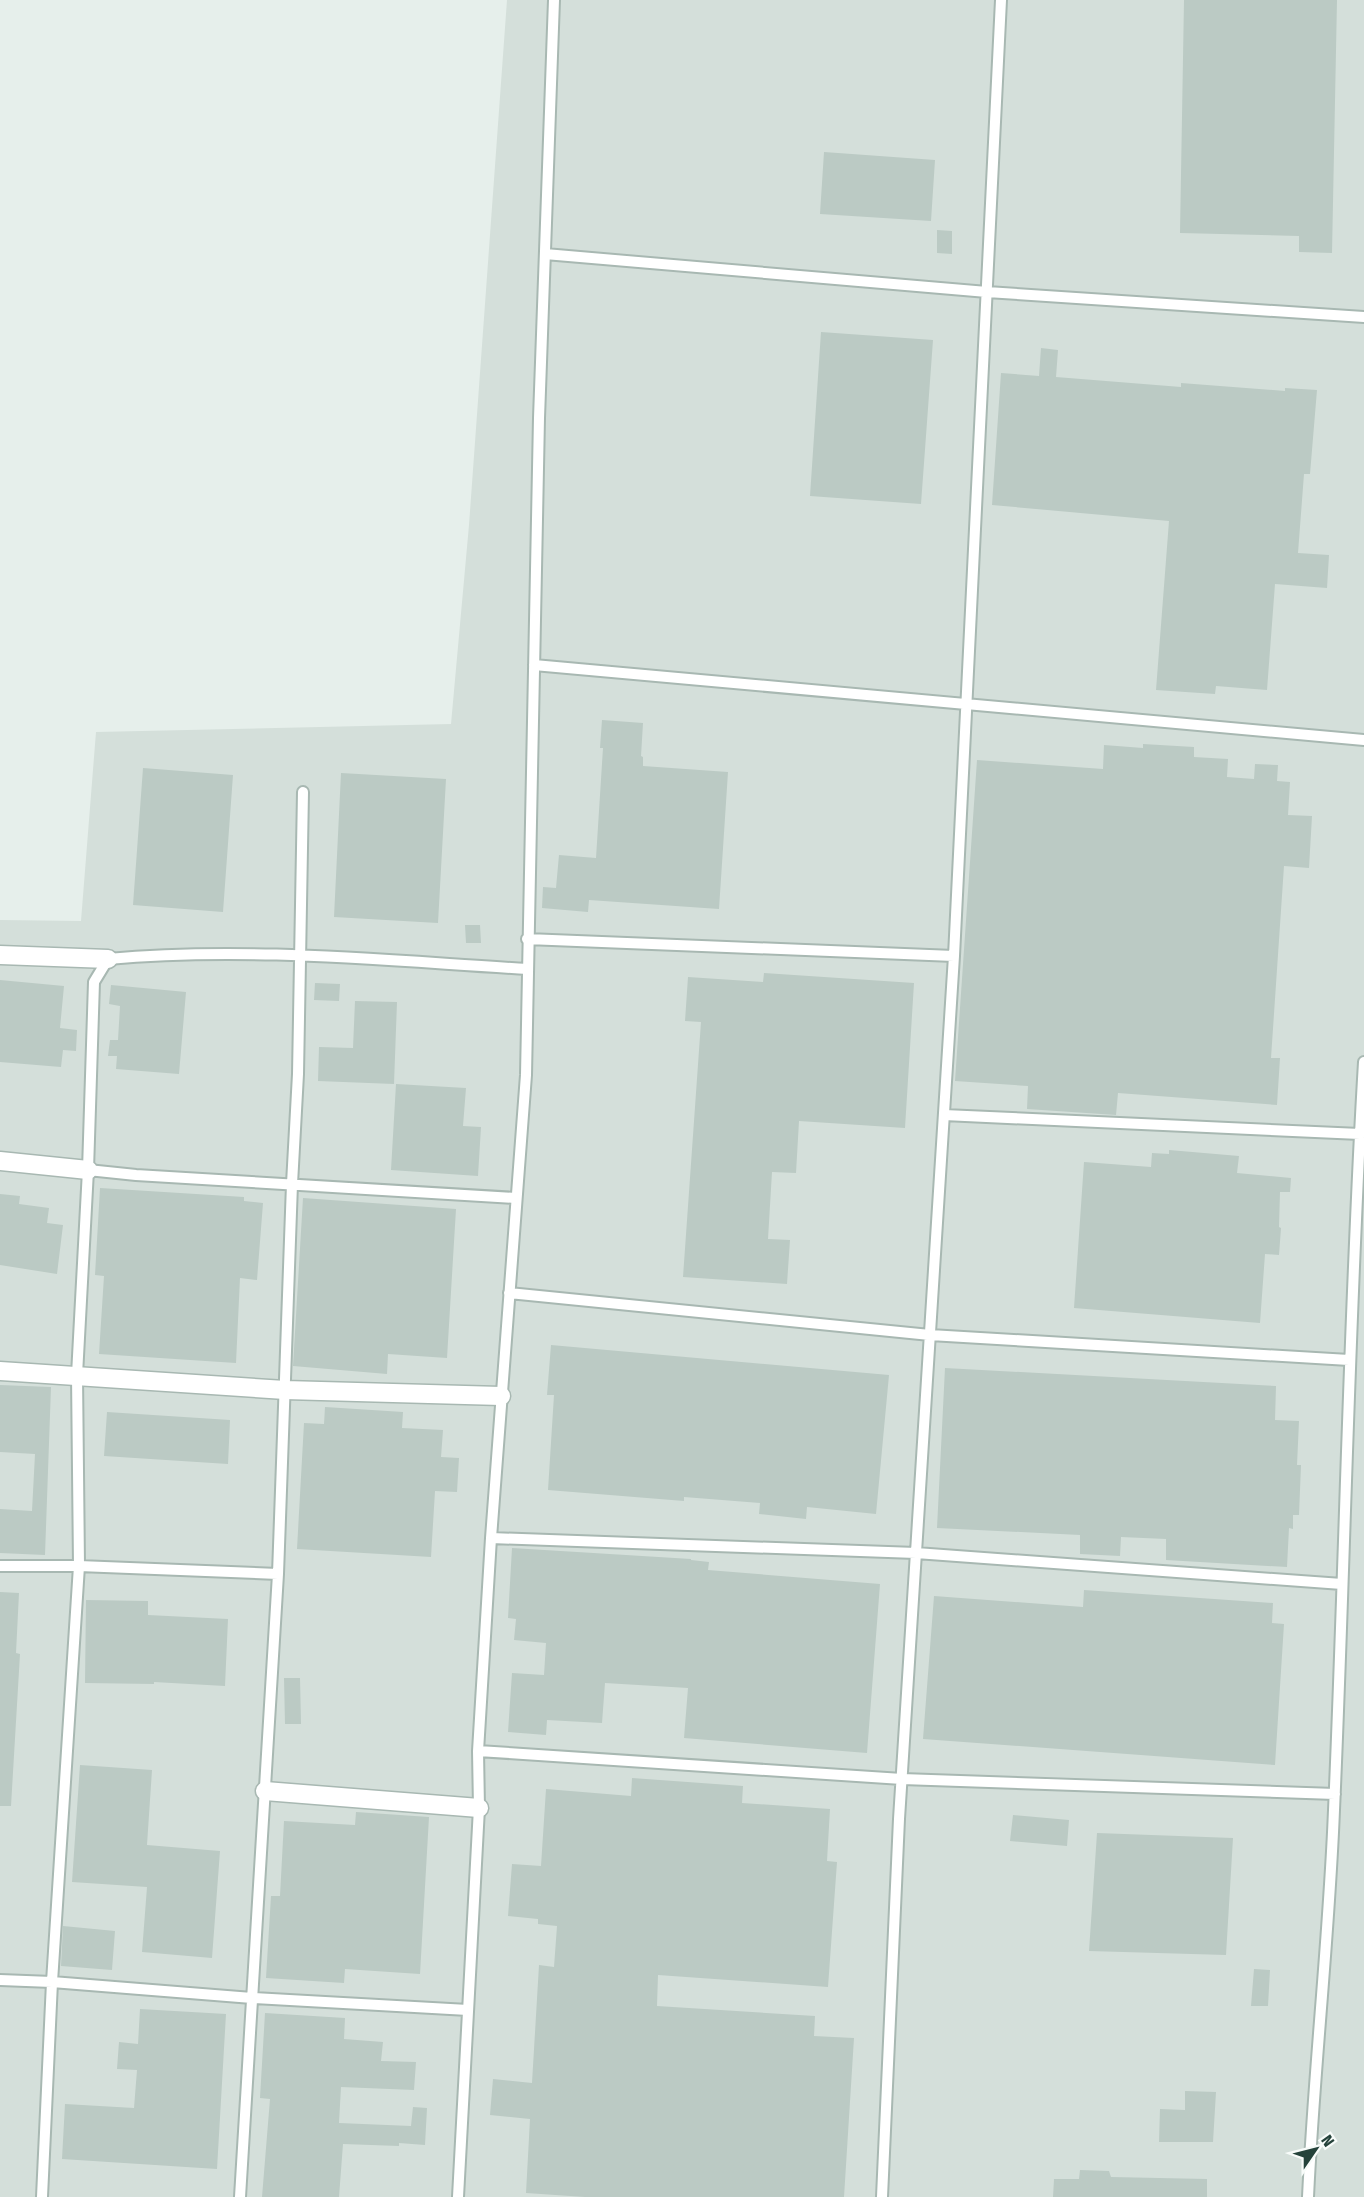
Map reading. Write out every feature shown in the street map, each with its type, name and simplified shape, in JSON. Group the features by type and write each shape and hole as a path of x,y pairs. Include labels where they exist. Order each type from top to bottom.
{"street":[{"path":"0,954 108,959"},
{"path":"0,1161 88,1170"},
{"path":"0,1371 285,1390 501,1396"},
{"path":"265,1791 478,1808"}],"lane":[{"path":"458,2197 478,1808 478,1751 501,1396 526,1075 527,939 545,254 555,0"},
{"path":"882,2197 902,1779 954,956 1001,0"},
{"path":"545,254 987,292 1364,317"},
{"path":"534,665 1364,740"},
{"path":"240,2197 278,1574 298,1074 303,792"},
{"path":"527,939 954,956"},
{"path":"42,2197 52,1982 79,1566 77,1375 88,1170 94,982 108,959 156,955 300,956 528,969"},
{"path":"1308,2197 1335,1794 1350,1360 1364,1062"},
{"path":"944,1116 1360,1134"},
{"path":"88,1170 136,1175 516,1198"},
{"path":"509,1293 930,1335 1350,1360"},
{"path":"491,1538 916,1553 1342,1584"},
{"path":"0,1566 79,1566 278,1574"},
{"path":"478,1751 902,1779 1335,1794"},
{"path":"0,1980 252,1998 468,2010"}],"shaded area":[{"path":"507,0 1364,0 1364,2197 0,2197 0,920 81,921 96,732 451,724 469,525"}],"building":[{"path":"1184,0 1337,0 1332,253 1299,252 1299,236 1180,233"},
{"path":"824,152 935,160 931,221 820,214"},
{"path":"937,230 952,231 952,254 937,253"},
{"path":"821,332 933,340 921,504 810,496"},
{"path":"1041,348 1058,350 1056,377 1181,387 1181,383 1285,391 1285,388 1317,390 1310,474 1304,474 1298,553 1329,555 1327,588 1275,584 1267,690 1216,686 1215,694 1156,690 1169,521 992,505 1001,373 1039,376"},
{"path":"602,720 643,723 641,756 643,766 728,772 719,909 589,900 588,912 542,908 543,887 556,888 559,855 596,858 603,748 600,748"},
{"path":"1143,744 1194,747 1194,757 1228,759 1227,777 1254,779 1255,764 1278,765 1277,781 1290,782 1288,815 1312,816 1309,868 1284,866 1271,1058 1280,1058 1277,1105 1118,1093 1116,1115 1027,1109 1028,1086 955,1081 977,760 1103,769 1104,745 1143,748"},
{"path":"143,768 233,775 223,912 133,905"},
{"path":"341,773 446,779 438,923 334,917"},
{"path":"465,925 480,925 481,943 466,943"},
{"path":"764,973 914,983 905,1128 799,1121 796,1173 772,1172 768,1239 790,1240 787,1284 683,1277 701,1022 685,1021 688,977 763,982"},
{"path":"0,980 64,986 60,1028 77,1030 76,1051 63,1050 61,1067 0,1062"},
{"path":"315,983 340,984 339,1001 314,1000"},
{"path":"111,985 186,992 179,1074 116,1069 117,1056 108,1056 110,1040 118,1040 120,1006 109,1004"},
{"path":"355,1001 397,1002 394,1084 318,1081 319,1047 353,1048"},
{"path":"396,1084 466,1088 463,1126 481,1127 478,1176 391,1170"},
{"path":"1169,1150 1239,1156 1237,1173 1291,1178 1290,1192 1280,1192 1279,1255 1265,1254 1260,1323 1074,1308 1084,1162 1151,1167 1152,1153 1169,1154"},
{"path":"100,1188 244,1197 244,1201 263,1203 257,1280 240,1278 236,1363 99,1354 104,1276 95,1275"},
{"path":"0,1194 20,1196 19,1204 49,1208 47,1223 63,1225 57,1274 0,1265"},
{"path":"303,1198 456,1209 447,1358 388,1354 387,1374 293,1366"},
{"path":"551,1345 889,1375 876,1514 807,1507 806,1519 759,1514 760,1503 684,1497 684,1501 548,1490 554,1395 547,1395"},
{"path":"945,1368 1276,1386 1275,1420 1299,1421 1297,1465 1301,1465 1299,1515 1293,1515 1293,1529 1289,1528 1287,1567 1166,1560 1166,1539 1121,1537 1120,1556 1080,1554 1080,1535 937,1528"},
{"path":"0,1385 51,1387 45,1555 0,1553 0,1509 32,1511 35,1454 0,1452"},
{"path":"325,1407 403,1412 402,1428 443,1430 441,1457 459,1458 457,1492 435,1491 431,1557 297,1549 304,1423 324,1424"},
{"path":"107,1412 230,1420 228,1464 104,1456"},
{"path":"512,1548 691,1559 709,1562 708,1570 880,1584 867,1753 684,1738 688,1688 605,1683 602,1723 547,1720 546,1735 508,1732 512,1673 544,1675 546,1643 514,1640 516,1619 508,1618"},
{"path":"1084,1590 1273,1603 1272,1623 1284,1624 1275,1765 923,1739 934,1596 1083,1607"},
{"path":"0,1592 19,1593 16,1653 20,1654 11,1806 0,1806"},
{"path":"86,1600 148,1601 148,1615 228,1619 225,1686 154,1682 154,1684 85,1683"},
{"path":"284,1678 300,1678 301,1724 285,1724"},
{"path":"80,1765 152,1770 147,1845 220,1851 212,1958 142,1952 147,1887 72,1882"},
{"path":"632,1778 743,1786 742,1803 830,1809 827,1861 837,1862 828,1987 658,1975 657,2006 815,2016 814,2036 854,2038 844,2197 585,2197 526,2193 530,2119 490,2115 493,2079 532,2083 539,1965 554,1967 557,1926 538,1924 538,1919 508,1916 512,1864 541,1866 546,1789 631,1796"},
{"path":"356,1812 429,1817 420,1974 345,1969 344,1983 266,1978 271,1896 280,1896 284,1821 355,1825"},
{"path":"1013,1815 1069,1820 1067,1846 1010,1841"},
{"path":"1097,1833 1233,1838 1226,1955 1089,1951"},
{"path":"63,1926 115,1931 112,1970 61,1966"},
{"path":"1254,1969 1270,1970 1268,2006 1251,2006"},
{"path":"140,2009 226,2014 217,2169 62,2159 65,2104 134,2108 137,2070 117,2069 119,2042 138,2044"},
{"path":"265,2013 345,2018 344,2039 383,2042 381,2061 416,2062 414,2090 341,2087 339,2123 411,2126 413,2107 427,2108 425,2145 343,2144 339,2197 262,2197 270,2099 260,2098"},
{"path":"1185,2091 1216,2092 1213,2142 1159,2142 1160,2109 1185,2110"},
{"path":"1080,2170 1109,2171 1111,2177 1207,2179 1207,2197 1053,2197 1054,2179 1079,2179"}]}
